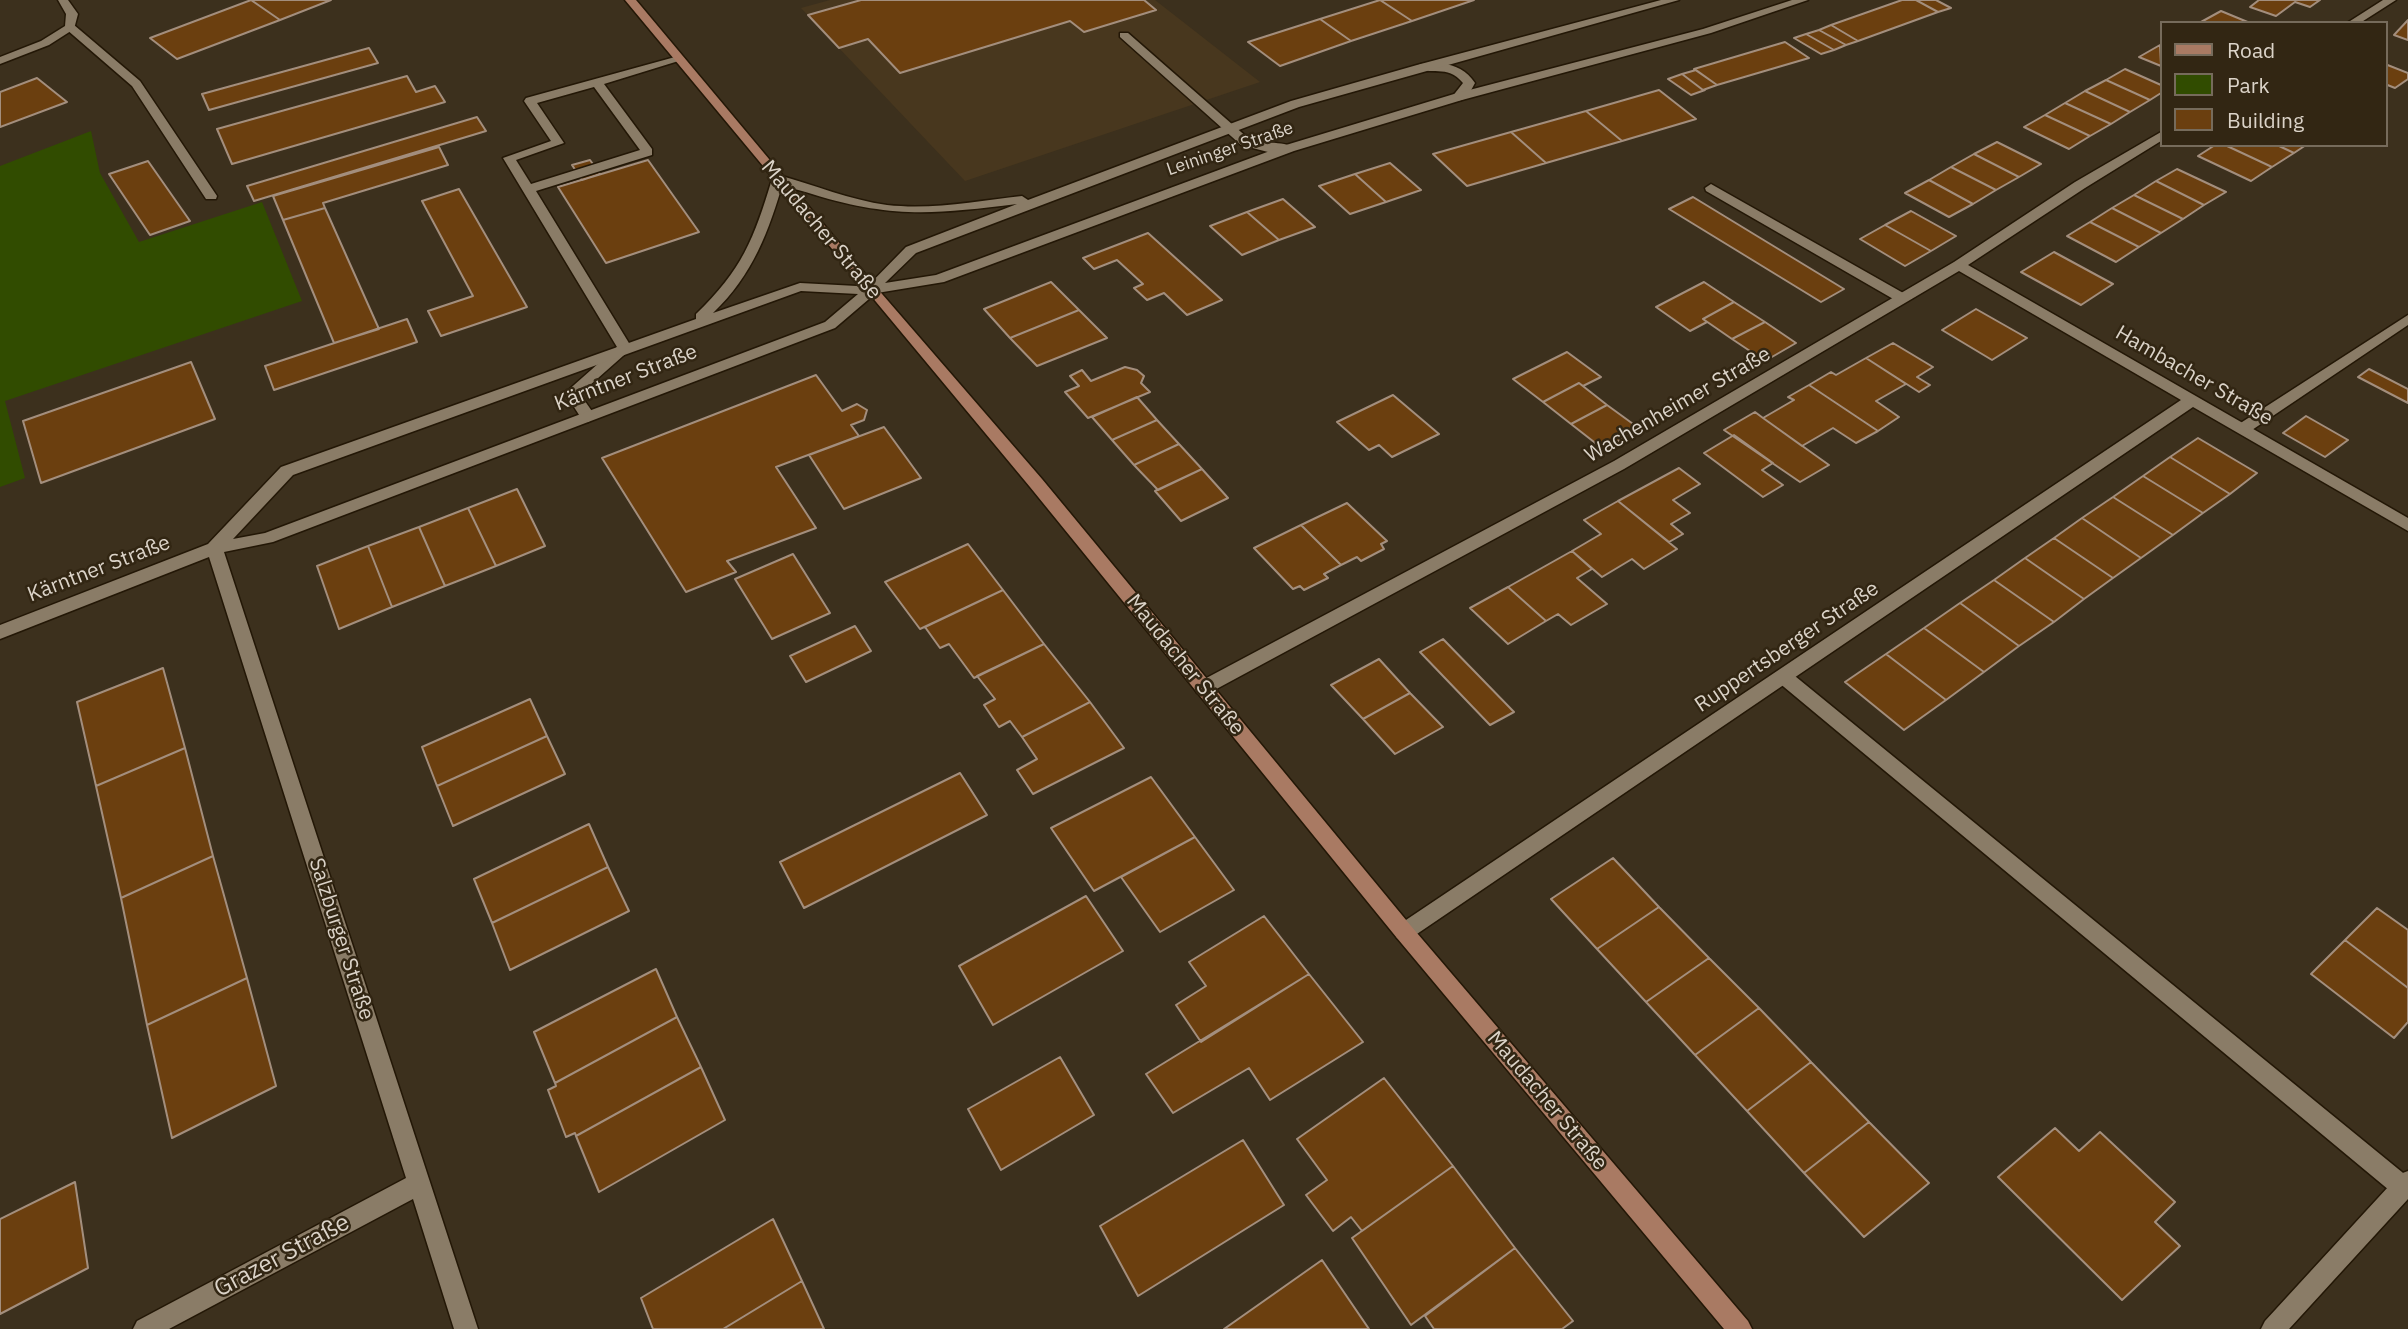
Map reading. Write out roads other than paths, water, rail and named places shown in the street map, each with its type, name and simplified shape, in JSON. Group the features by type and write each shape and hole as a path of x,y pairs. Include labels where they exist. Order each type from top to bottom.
{"main road":[{"name":"Maudacher Straße","path":"630,0 870,290 1036,483 1404,932 1740,1329"}],"street":[{"path":"0,61 45,43 70,27 72,13 63,0"},
{"name":"Leininger Straße","path":"870,290 911,250 1227,128 1295,104 1421,66 1674,0"},
{"name":"Leininger Straße","path":"870,290 939,279 1290,148 1458,97 1707,31 1802,0"},
{"path":"2355,21 2390,0"},
{"path":"70,27 135,84 211,195"},
{"path":"1124,35 1245,142 1257,146 1290,148"},
{"path":"588,417 572,393 625,348 509,158 558,143 530,101 679,59"},
{"path":"1421,66 1442,66 1460,72 1469,83 1468,88 1458,97"},
{"path":"528,189 648,152 596,82"},
{"name":"Wachenheimer Straße","path":"1203,688 1619,465 1959,265 2080,185 2160,137"},
{"name":"Leininger Straße","path":"778,179 869,206 903,210 932,210 1047,197"},
{"name":"Kärntner Straße","path":"693,323 726,295 745,270 760,238 778,179"},
{"path":"1711,188 1900,298"},
{"name":"Hambacher Straße","path":"1959,265 2408,525"},
{"name":"Kärntner Straße","path":"214,548 288,471 693,323 800,287 870,290"},
{"name":"Kärntner Straße","path":"0,632 214,548 267,538 830,325 870,290"},
{"path":"2244,428 2408,319"},
{"name":"Ruppertsberger Straße","path":"1404,932 2194,399"},
{"name":"Salzburger Straße","path":"214,548 466,1329"},
{"path":"1784,677 2406,1184 2273,1329"},
{"name":"Grazer Straße","path":"145,1329 419,1183"}]}
